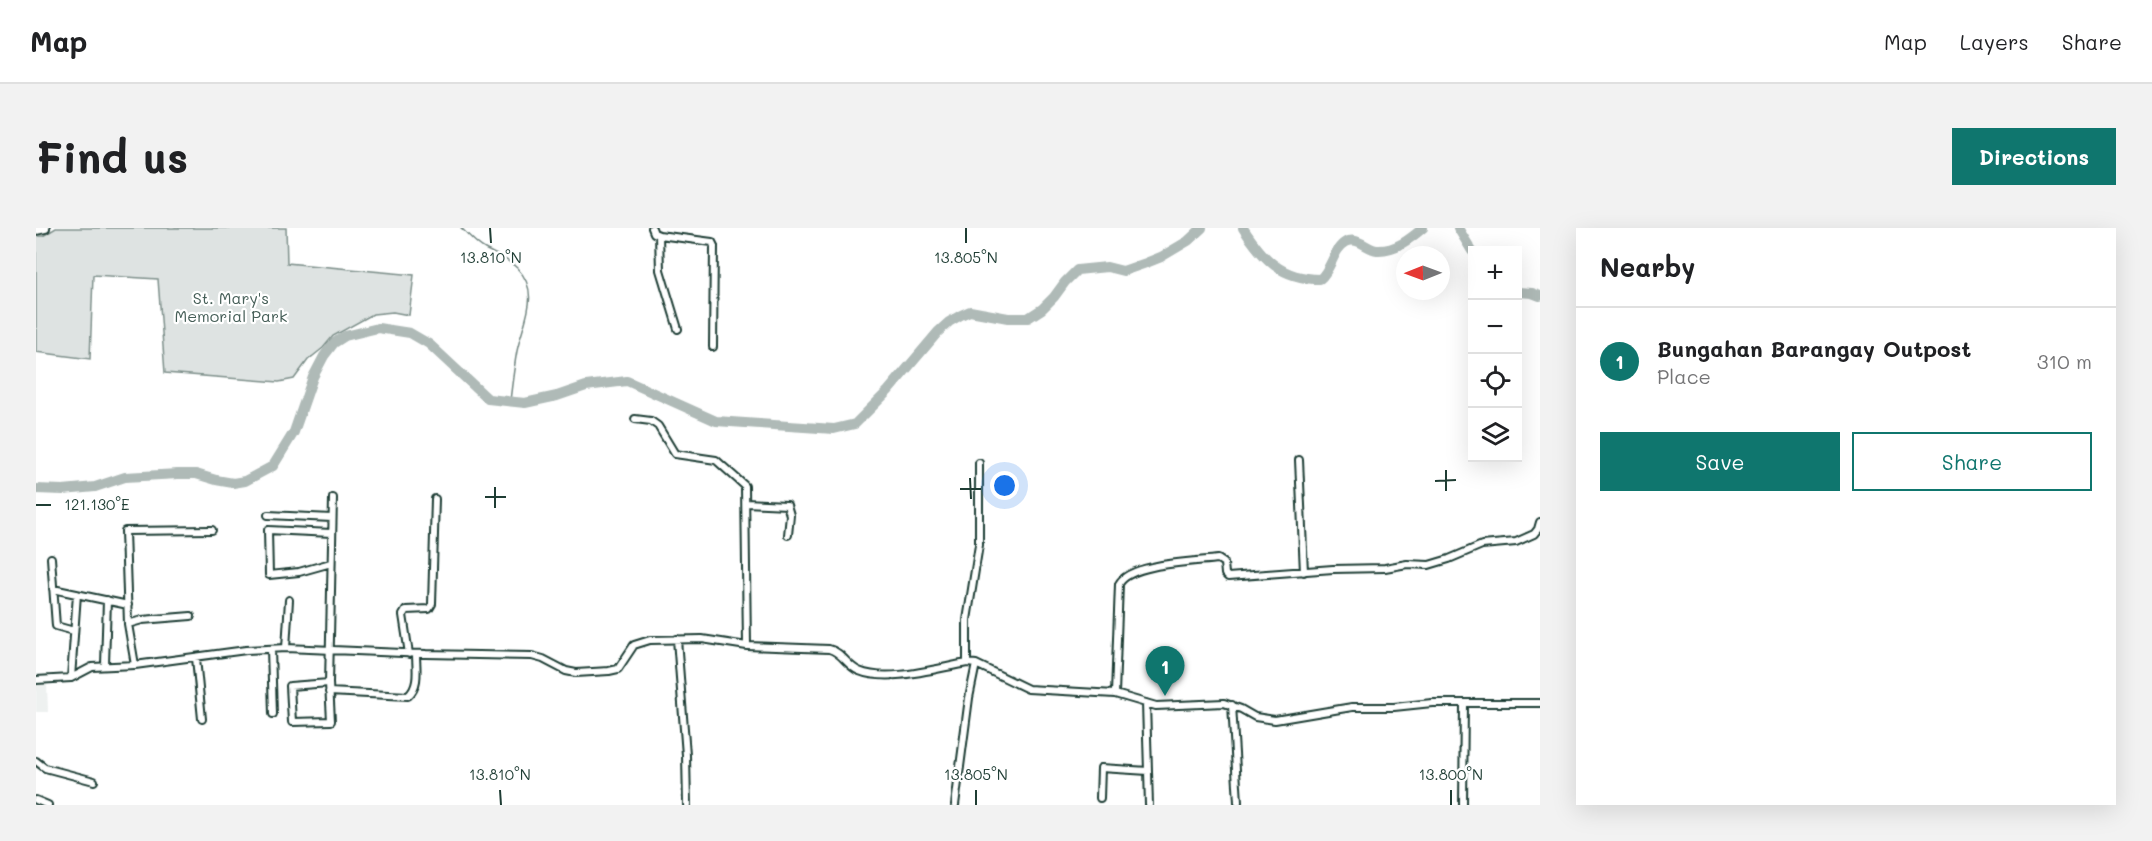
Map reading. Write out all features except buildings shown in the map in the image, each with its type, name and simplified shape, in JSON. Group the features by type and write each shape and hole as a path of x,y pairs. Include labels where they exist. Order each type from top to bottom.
{"main road":[{"path":"36,230 45,228"}],"street":[{"path":"652,228 654,233 658,234 712,242 714,246 713,347"},
{"path":"658,234 660,270 678,329"},
{"path":"635,419 651,421 658,426 675,454 716,460 745,486 747,646"},
{"path":"1299,460 1304,572"},
{"path":"967,663 967,620 979,545 979,463"},
{"path":"328,683 290,686 291,721 330,721 329,590 333,498"},
{"path":"329,692 408,696 412,692 416,683 413,654 403,615 406,610 429,609 432,604 435,498"},
{"path":"746,503 787,505 790,515 788,535"},
{"path":"268,515 332,518"},
{"path":"1115,694 1119,584 1127,575 1144,569 1218,559 1224,563 1225,574 1228,577 1429,564 1449,559 1482,545 1516,542 1533,534 1540,522"},
{"path":"135,665 128,624 125,531 212,530"},
{"path":"331,563 299,572 269,574 268,530 332,534"},
{"path":"51,558 56,626 74,631"},
{"path":"53,589 128,605"},
{"path":"71,678 77,594"},
{"path":"105,665 107,600"},
{"path":"286,648 289,600"},
{"path":"128,624 142,620 191,616"},
{"path":"676,639 686,755 687,805"},
{"path":"36,680 71,678 92,667 105,665 135,665 246,650 286,648 413,654 532,656 571,672 609,671 621,666 631,648 642,641 702,639 747,646 829,649 839,654 858,671 877,675 902,674 967,663 976,664 1028,688 1115,694 1156,706 1232,705 1255,717 1275,720 1352,707 1387,708 1432,703 1540,703"},
{"path":"271,649 273,714"},
{"path":"196,658 202,719"},
{"path":"955,805 969,698 976,664"},
{"path":"1146,704 1149,805"},
{"path":"1463,805 1464,704"},
{"path":"1232,705 1238,802"},
{"path":"36,761 45,768 94,781"},
{"path":"1100,798 1101,768 1148,771"},
{"path":"36,800 48,805"}],"shaded area":[{"path":"36,683 47,683 48,712 36,712"}],"green space":[{"name":"St. Mary's Memorial Park","path":"56,228 286,228 287,263 414,275 409,315 393,312 373,314 333,336 308,360 294,379 279,382 165,373 158,279 93,275 90,359 36,352 36,236 43,236"}],"waterway":[{"path":"461,228 482,247 517,268 528,287 529,308 517,351 510,401"},
{"path":"36,489 63,490 95,487 125,477 178,474 196,474 233,483 245,481 273,466 294,432 313,377 334,343 345,336 378,328 410,333 429,344 488,399 525,403 557,396 586,386 627,381 716,421 834,429 855,424 888,391 938,332 961,315 970,311 1008,318 1028,318 1042,309 1077,270 1107,267 1123,271 1161,257 1188,241 1202,228"},
{"path":"1243,228 1258,249 1274,265 1294,275 1320,279 1338,249 1346,242 1358,242 1377,250 1390,249 1423,228"},
{"path":"1458,228 1469,246"},
{"path":"1522,292 1540,296"}],"place":[{"name":"Bungahan Barangay Outpost","path":"1165,696"}]}
